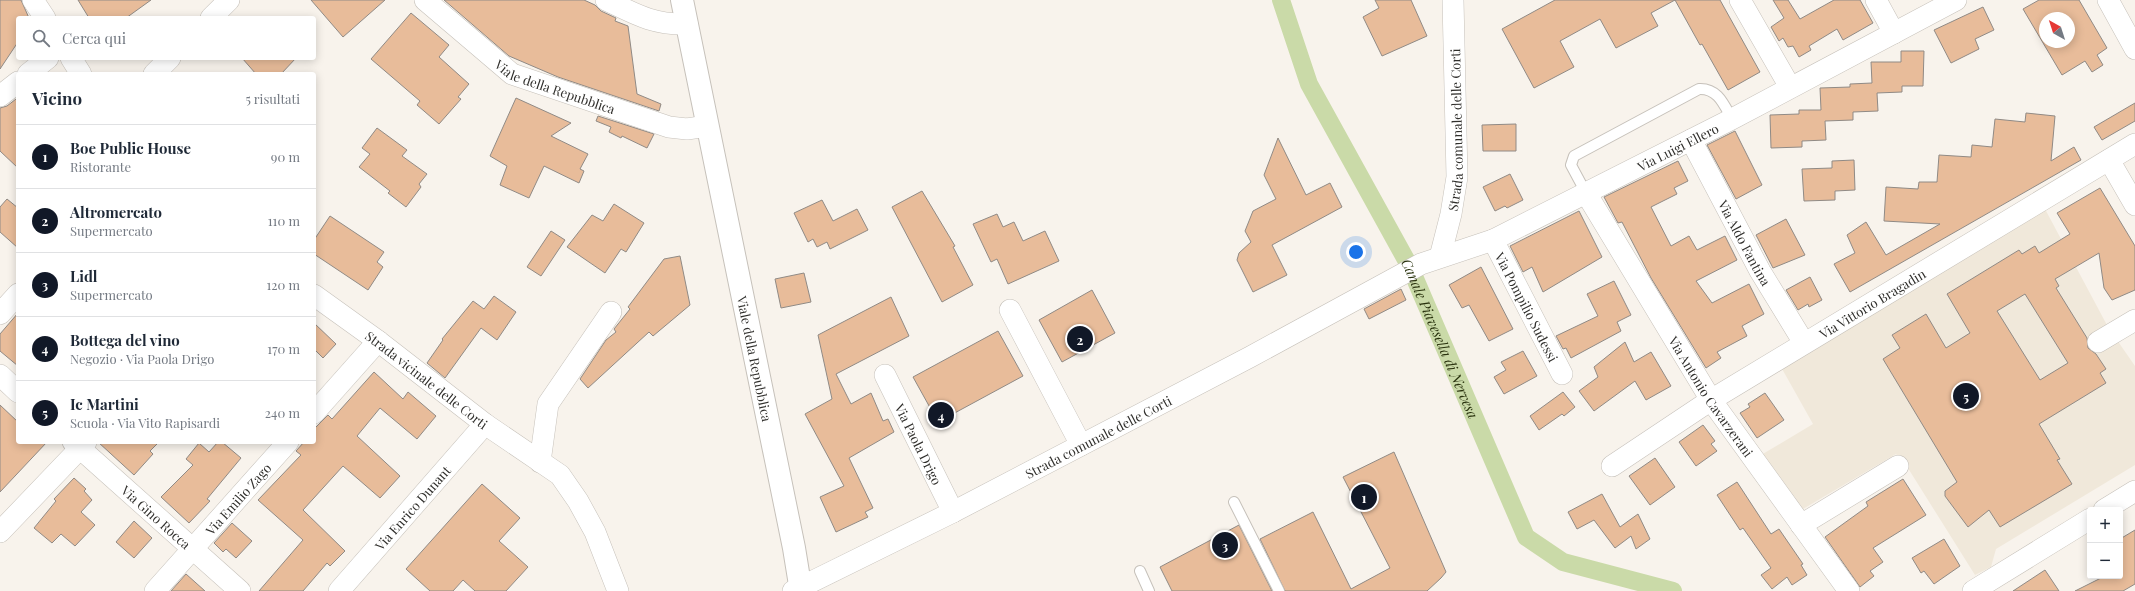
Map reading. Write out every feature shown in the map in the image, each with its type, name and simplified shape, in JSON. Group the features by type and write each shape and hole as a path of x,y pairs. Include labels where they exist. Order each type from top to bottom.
{"main road":[{"name":"Viale della Repubblica","path":"682,0 793,543 798,590"}],"street":[{"path":"33,0 44,16"},
{"path":"213,16 229,0"},
{"name":"Viale della Repubblica","path":"425,0 512,74 669,127 687,129 707,126"},
{"path":"606,0 649,20 667,24 687,24"},
{"name":"Strada comunale delle Corti","path":"1430,261 1451,214 1457,177 1453,0"},
{"path":"1740,0 1790,87"},
{"path":"1876,0 1894,33"},
{"name":"Via Luigi Ellero","path":"1393,279 1430,261 1493,240 1732,119 1956,0"},
{"path":"2108,0 2135,49"},
{"path":"30,72 46,60"},
{"path":"72,60 80,72"},
{"path":"156,72 168,60"},
{"path":"0,96 16,84"},
{"name":"Via Aldo Fantina","path":"1691,140 1760,271 1804,343"},
{"name":"Via Vittorio Bragadin","path":"1612,466 1711,400 2135,144"},
{"path":"2109,160 2135,205"},
{"name":"Via Antonio Cavarzerani","path":"1586,193 1711,400 1849,591"},
{"name":"Via Pompilio Sudessi","path":"1493,240 1562,374"},
{"name":"Strada comunale delle Corti","path":"798,590 954,512 1250,357 1393,279"},
{"path":"0,314 16,296"},
{"name":"Strada vicinale delle Corti","path":"316,296 378,341 485,424 560,475 578,500 595,532 618,591"},
{"path":"1010,310 1081,445"},
{"path":"540,462 548,404 611,312"},
{"path":"2098,342 2135,320"},
{"path":"316,411 378,341"},
{"path":"0,375 16,390"},
{"name":"Via Paola Drigo","path":"885,375 954,512"},
{"name":"Via Enrico Dunant","path":"339,591 485,424"},
{"path":"0,532 80,444"},
{"name":"Via Gino Rocca","path":"80,444 192,549 240,591"},
{"name":"Via Emilio Zago","path":"155,591 286,444"},
{"path":"1801,525 1898,466"},
{"path":"2109,507 2135,491"},
{"path":"1973,591 2087,521"}],"lane":[{"path":"1586,193 1571,165 1574,156 1699,89 1711,90 1717,95 1732,119"},
{"path":"1234,502 1279,591"},
{"path":"1140,571 1149,591"}],"shaded area":[{"path":"2045,209 2108,327 2135,366 2135,465 1996,549 1991,567 1975,575 1906,465 1896,454 1803,509 1795,507 1756,458 1813,424 1781,367"}],"building":[{"path":"0,0 21,0 28,16 16,16 16,45 0,69"},
{"path":"78,0 151,0 129,16 88,16"},
{"path":"311,0 385,0 343,37"},
{"path":"444,0 584,0 595,5 601,11 616,18 615,21 628,26 637,94 661,104 659,111 558,77 509,56"},
{"path":"1375,0 1411,0 1427,36 1382,56 1363,17 1379,8"},
{"path":"1555,0 1675,0 1651,13 1658,26 1616,48 1600,19 1560,41 1574,67 1534,88 1502,29"},
{"path":"1675,0 1720,0 1760,72 1728,90 1702,44 1700,45"},
{"path":"1773,0 1788,0 1800,19 1834,0 1860,0 1873,23 1843,40 1837,29 1809,46 1811,50 1799,57 1793,46 1788,47 1783,38 1779,41 1771,27 1784,18"},
{"path":"2039,0 2079,0 2107,48 2097,55 2103,65 2092,72 2085,61 2062,75 2046,48 2075,48 2075,12 2039,12 2039,36 2023,9"},
{"path":"1983,7 1994,30 1975,39 1979,49 1951,63 1934,30"},
{"path":"411,13 449,45 439,57 469,84 458,97 461,99 439,124 417,105 420,101 371,59"},
{"path":"1901,51 1924,51 1923,86 1902,86 1902,92 1877,93 1878,111 1853,112 1853,120 1825,121 1826,140 1802,141 1802,147 1771,148 1770,115 1799,114 1799,110 1821,110 1820,88 1850,87 1850,84 1872,83 1871,62 1901,62"},
{"path":"244,60 294,60 283,72 254,72"},
{"path":"516,98 571,123 551,136 588,154 580,169 584,171 579,183 544,166 529,198 500,185 507,166 490,156"},
{"path":"16,99 16,166 0,151 0,108 7,106"},
{"path":"2135,103 2135,121 2102,140 2094,127"},
{"path":"2026,113 2055,116 2051,161 2074,147 2081,160 1850,292 1834,264 1855,253 1847,235 1866,222 1886,255 1940,224 1884,221 1886,187 1918,189 1919,182 1937,182 1939,155 1971,157 1972,145 1992,147 1995,119 2025,122"},
{"path":"598,116 654,134 647,148 622,136 621,138 609,132 611,127 596,121"},
{"path":"1516,124 1516,151 1483,151 1482,125"},
{"path":"377,128 407,150 402,156 427,174 419,184 421,187 406,207 388,193 390,191 359,167 370,154 362,148"},
{"path":"1735,131 1762,185 1736,199 1707,145"},
{"path":"1278,138 1306,195 1330,183 1342,207 1272,245 1287,275 1253,292 1237,260 1239,253 1251,242 1245,231 1253,211 1276,199 1264,175"},
{"path":"1854,160 1855,190 1835,191 1835,200 1804,201 1802,169 1832,168 1832,161"},
{"path":"1678,161 1688,181 1674,188 1677,194 1651,207 1671,246 1689,236 1697,250 1725,236 1737,260 1696,281 1712,303 1749,284 1764,314 1742,326 1747,336 1717,352 1721,358 1706,368 1651,278 1622,222 1618,223 1604,197"},
{"path":"1510,174 1523,200 1507,208 1505,206 1495,211 1483,187"},
{"path":"2100,188 2135,246 2135,290 2112,300 2104,288 2099,253 2055,279 2059,286 2056,288 2087,338 2088,348 2096,354 2106,369 2100,373 2106,383 2039,424 2060,459 2057,460 2072,484 2000,527 1989,510 1968,527 1945,496 1945,491 1957,482 1883,359 1900,348 1892,335 1926,314 1946,348 1970,333 1947,294 2019,250 2022,254 2035,246 2039,253 2070,234 2057,213","holes":["2025,294 2068,363 2040,380 1997,311"]},
{"path":"922,191 955,246 953,247 973,285 942,302 892,207"},
{"path":"7,199 16,206 16,246 0,232 0,207"},
{"path":"822,200 833,221 857,209 868,230 830,249 827,242 817,247 813,239 808,242 794,213"},
{"path":"614,204 644,223 626,252 621,249 605,273 567,247 592,215 603,221"},
{"path":"1579,211 1602,257 1543,292 1532,267 1523,272 1510,246"},
{"path":"997,214 1003,227 1014,222 1023,241 1045,231 1059,261 1008,284 997,259 991,262 973,224"},
{"path":"330,216 384,252 377,262 383,267 368,290 316,255 316,237"},
{"path":"1786,219 1805,255 1773,268 1756,235"},
{"path":"551,231 565,240 541,276 527,267"},
{"path":"680,256 690,305 653,336 649,332 588,388 580,379 606,340 616,332 614,329 630,309 628,307 664,259"},
{"path":"1481,267 1513,329 1489,341 1469,305 1462,308 1449,285"},
{"path":"804,273 811,302 781,308 775,279"},
{"path":"1810,277 1822,300 1809,307 1808,304 1798,310 1786,290"},
{"path":"1614,281 1631,315 1617,322 1621,331 1571,358 1566,348 1563,349 1556,336 1598,316 1587,294"},
{"path":"1401,289 1406,300 1369,319 1364,309"},
{"path":"1092,290 1115,333 1062,362 1039,320"},
{"path":"494,296 516,312 497,340 481,328 445,378 427,363 443,340 442,339 473,301 484,309"},
{"path":"891,297 909,336 836,374 851,404 871,393 883,421 888,419 894,432 849,458 873,508 865,512 868,517 836,532 820,497 844,486 805,414 832,399 818,335"},
{"path":"16,315 16,364 0,351 0,334"},
{"path":"316,325 336,344 323,358 316,351"},
{"path":"998,331 1023,376 938,422 913,377"},
{"path":"1625,342 1634,362 1651,352 1671,386 1646,400 1635,381 1594,411 1579,391 1598,377 1594,367"},
{"path":"1523,351 1537,376 1504,394 1494,377 1506,370 1501,362"},
{"path":"374,372 403,399 408,392 436,416 417,439 380,408 357,436 400,476 380,498 343,466 303,510 345,551 330,566 327,563 303,591 259,591 303,540 258,500 301,455 296,451 302,444 316,444 316,427 328,415 332,419"},
{"path":"1563,392 1575,407 1564,416 1562,414 1539,430 1530,416"},
{"path":"1765,393 1784,420 1757,438 1740,413 1750,407 1748,404"},
{"path":"0,405 16,420 16,444 45,444 0,492"},
{"path":"1703,425 1715,441 1711,444 1717,451 1696,466 1679,442"},
{"path":"100,444 157,444 150,451 153,454 134,475"},
{"path":"198,444 209,452 216,444 224,444 241,458 207,499 210,501 189,523 161,497 193,465 186,459"},
{"path":"1394,452 1446,572 1427,591 1285,591 1260,539 1313,512 1351,589 1390,568 1343,477"},
{"path":"1655,458 1675,487 1650,505 1629,476"},
{"path":"74,478 86,489 84,491 92,500 81,512 95,525 75,546 61,534 52,543 34,528 56,501 54,499"},
{"path":"1903,479 1926,515 1873,548 1883,562 1870,571 1874,576 1860,587 1825,537 1868,506 1866,502"},
{"path":"1737,482 1771,534 1779,529 1803,564 1801,565 1807,575 1792,585 1787,577 1772,589 1761,575 1771,568 1743,528 1740,530 1717,495"},
{"path":"482,484 520,518 499,541 528,567 506,591 475,591 463,580 453,591 430,591 406,569"},
{"path":"1602,494 1620,527 1638,514 1650,539 1636,549 1631,536 1615,548 1594,520 1577,529 1568,512"},
{"path":"134,521 152,538 134,558 116,542"},
{"path":"232,523 252,541 236,558 226,549 223,552 214,543"},
{"path":"1239,525 1272,591 1172,591 1160,567"},
{"path":"2135,530 2135,584 2123,591 2075,591 2099,579 2123,579 2123,537"},
{"path":"1944,539 1960,566 1934,584 1924,571 1921,573 1912,558"},
{"path":"2045,570 2059,591 2013,591"},
{"path":"186,574 205,591 171,591"}],"waterway":[{"name":"Canale Piavesella di Nervesa","path":"1281,0 1309,84 1410,267 1526,537 1563,562 1673,591"}],"place":[{"name":"Altromercato","path":"1080,339"},
{"name":"Ic Martini","path":"1966,396"},
{"name":"Bottega del vino","path":"941,415"},
{"name":"Boe Public House","path":"1364,497"},
{"name":"Lidl","path":"1225,545"}]}
